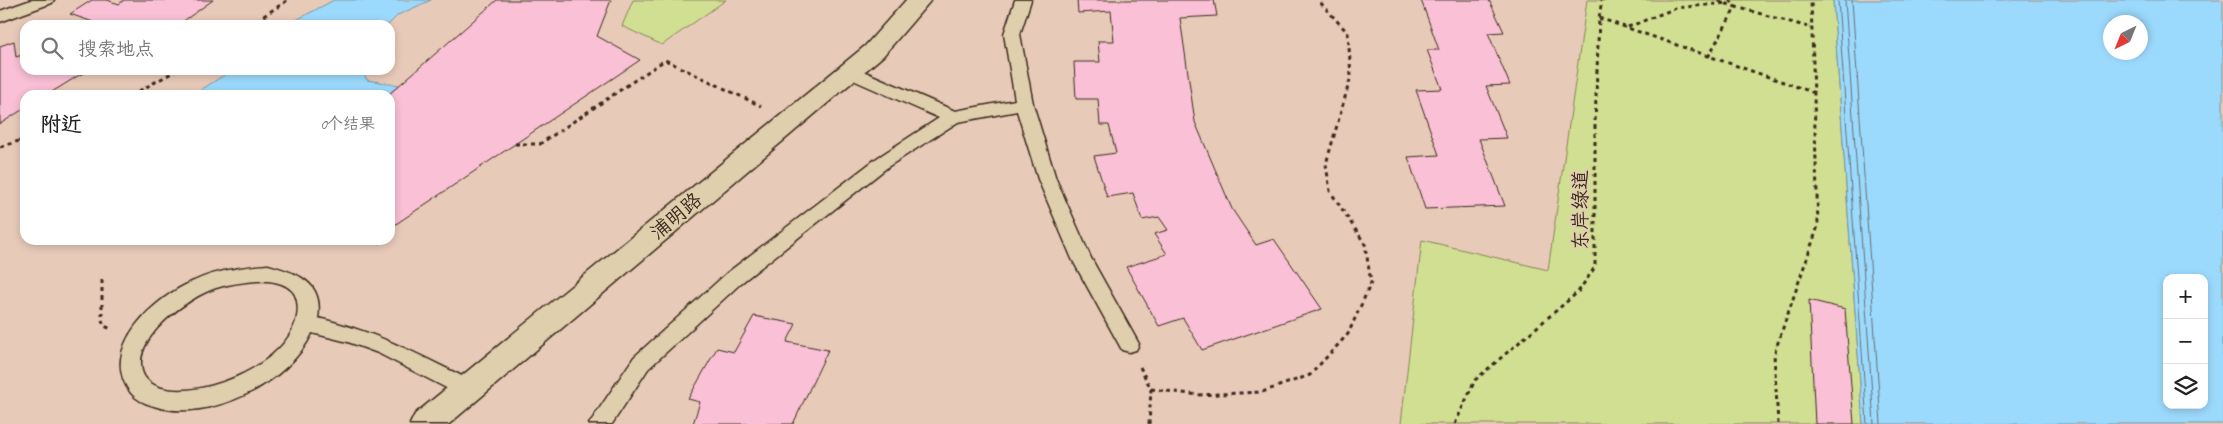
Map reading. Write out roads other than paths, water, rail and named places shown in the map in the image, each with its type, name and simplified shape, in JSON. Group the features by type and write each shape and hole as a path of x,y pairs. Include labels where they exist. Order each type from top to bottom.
{"main road":[{"name":"浦明路","path":"426,424 850,72 874,51 919,0"}],"lane":[{"path":"0,17 46,0"},
{"path":"1024,0 1012,34 1024,104 1047,179 1082,259 1129,344"},
{"path":"850,72 953,116"},
{"path":"600,424 641,363 734,278 883,162 953,116 1024,104"},
{"path":"268,273 290,279 304,290 309,306 307,324 295,345 276,365 251,382 222,394 192,401 166,401 145,394 132,379 130,359 139,337 157,315 182,296 211,282 241,274 268,273"},
{"path":"307,324 350,334 385,347 468,390"}],"water":[{"path":"334,0 431,0 398,15 393,20 296,20"},
{"path":"1833,0 2223,0 2223,424 1863,424"},
{"path":"224,75 364,75 367,80 399,85 394,90 201,90"}]}
